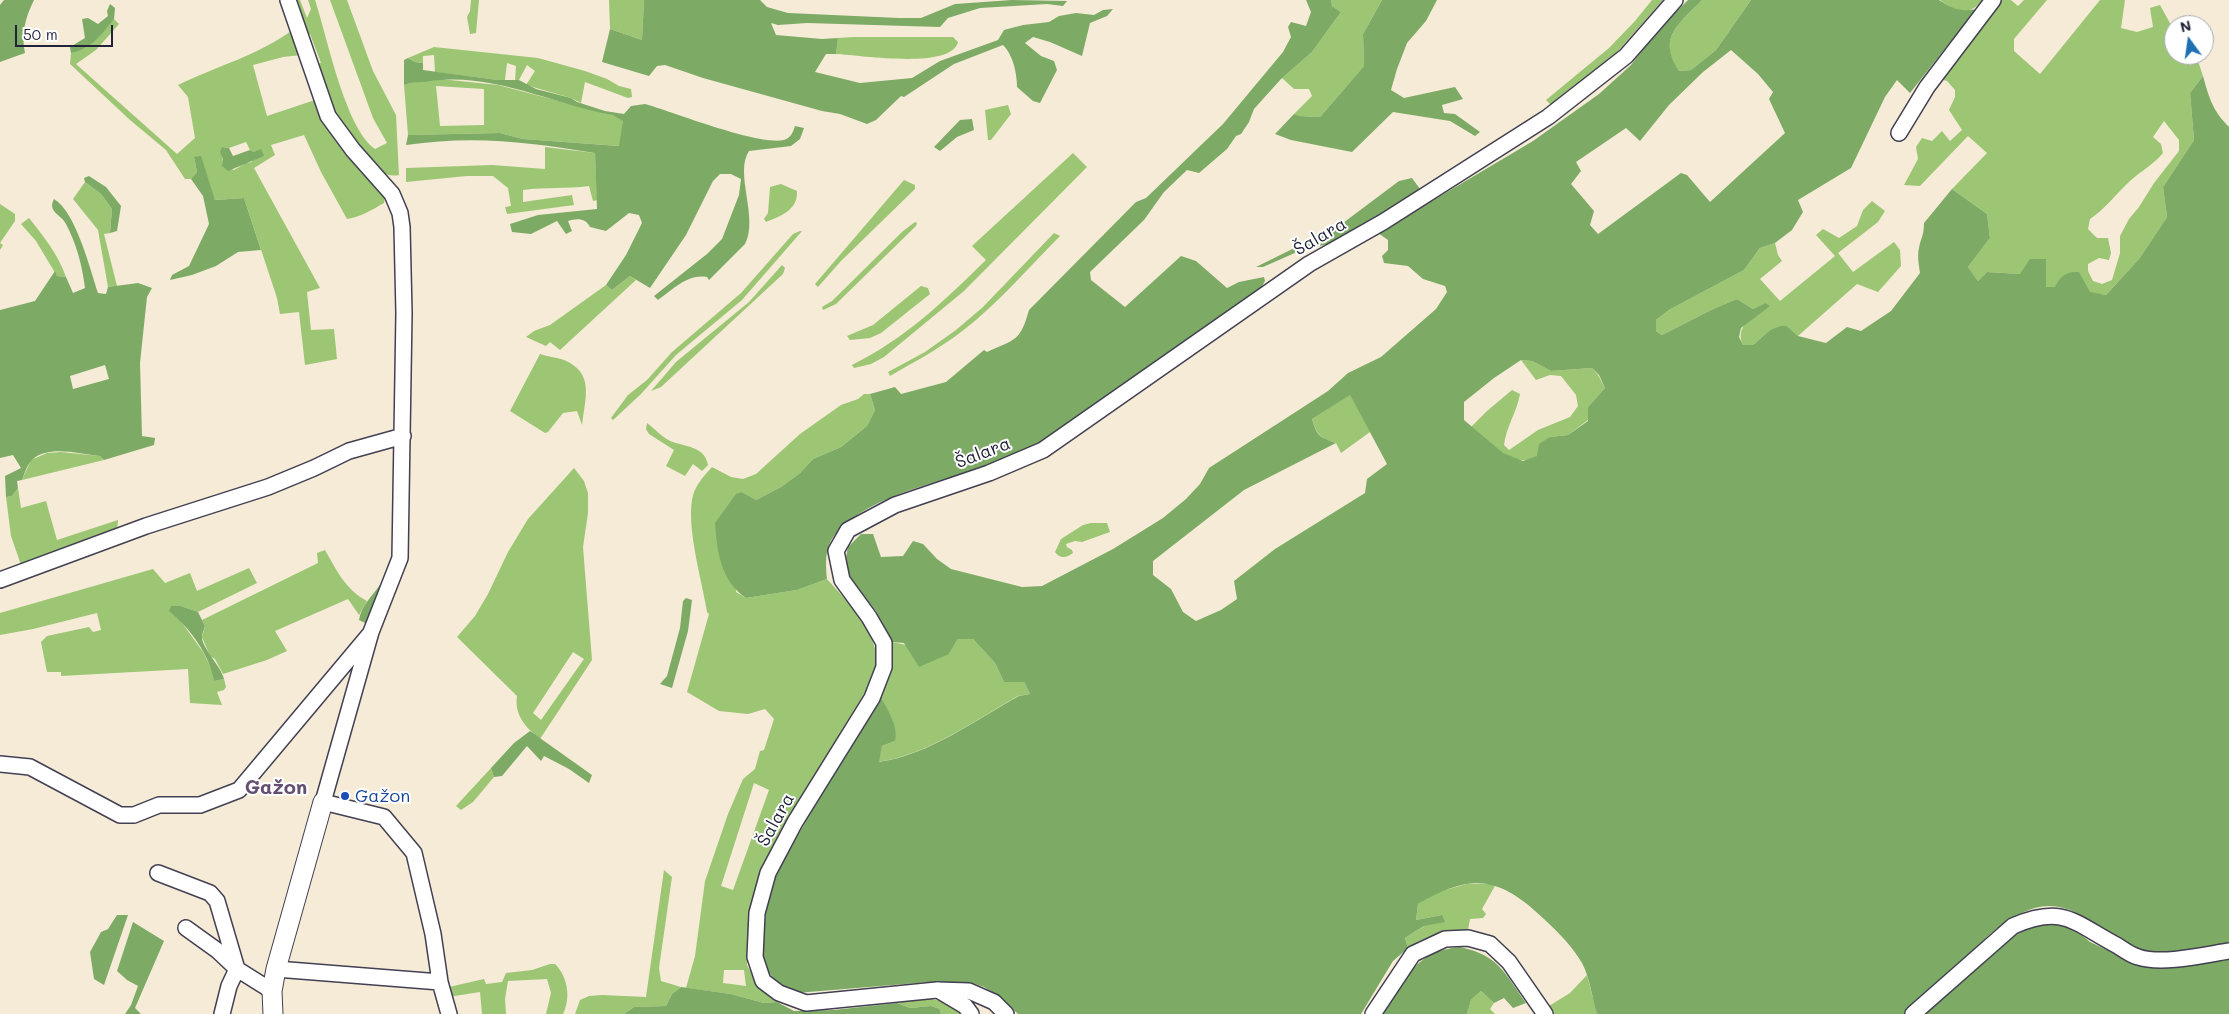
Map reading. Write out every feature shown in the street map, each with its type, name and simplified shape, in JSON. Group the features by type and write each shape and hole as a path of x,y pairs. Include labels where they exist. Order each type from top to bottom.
{"street":[{"path":"273,1014 272,991 276,969 372,632 400,558 403,436 404,313 400,213 392,194 353,150 328,116 288,0"},
{"name":"Šalara","path":"1006,1014 994,1002 969,990 937,990 806,1003 779,993 763,981 755,957 757,913 768,873 795,822 872,698 884,667 884,643 869,617 842,580 836,551 848,530 894,505 989,473 1043,450 1309,264 1383,222 1548,117 1626,56 1675,0"},
{"path":"1899,133 1927,87 1993,0"},
{"path":"0,580 146,526 268,487 349,451 403,436"},
{"path":"0,764 30,767 120,815 134,815 158,805 200,805 239,790 372,632"},
{"path":"323,802 384,817 414,853 433,934 440,982 449,1014"},
{"path":"158,873 210,893 217,901 237,969 229,986 222,1014"},
{"path":"1913,1014 2006,931 2032,918 2054,915 2073,920 2138,957 2172,959 2229,951"},
{"path":"186,928 218,951 237,969 272,991"},
{"path":"1373,1014 1414,954 1445,939 1468,938 1490,944 1509,962 1545,1014"},
{"path":"276,969 440,982"},
{"path":"937,990 965,1006 971,1014"}],"green space":[{"path":"4,0 34,0 25,26 23,39 25,53 0,62 0,5"},
{"path":"295,0 300,0 307,18 311,9 308,0 315,0 346,102 364,138 375,149 387,143 373,118 330,0 347,0 373,71 396,115 399,175 386,174 374,167 331,110 316,64 321,63"},
{"path":"471,0 479,0 476,33 470,34 467,17 470,11"},
{"path":"609,0 644,0 642,40 610,29"},
{"path":"644,0 760,0 767,7 788,13 899,18 921,18 955,4 1012,0 1067,1 1063,6 1047,4 980,8 948,18 940,27 807,23 778,25 771,23 776,35 822,39 838,38 836,54 826,54 815,72 860,83 912,78 940,61 998,40 1004,30 1023,25 1049,22 1059,16 1076,13 1094,15 1103,10 1113,9 1107,16 1090,23 1082,56 1033,37 1025,43 1041,56 1054,61 1057,70 1040,103 1033,101 1017,87 1014,64 1003,45 954,64 904,97 901,96 876,120 867,124 840,114 822,111 703,78 665,65 657,66 649,76 602,62 610,29 642,40"},
{"path":"1306,0 1331,0 1332,6 1341,12 1312,52 1281,79 1254,109 1249,122 1241,134 1236,136 1227,149 1199,173 1187,170 1164,192 1144,220 1090,272 1091,280 1125,307 1181,256 1196,261 1227,288 1239,282 1264,277 1265,281 1261,288 1243,303 1031,448 1001,461 903,493 880,502 859,514 841,528 829,545 826,558 827,579 797,590 746,598 738,591 731,583 722,565 717,545 715,523 736,494 742,492 756,500 781,487 800,473 813,459 841,447 867,426 875,410 870,394 895,387 901,394 946,382 984,350 987,352 1015,338 1023,328 1029,310 1136,202 1146,198 1223,124 1283,52 1291,37 1288,27 1291,22 1306,26 1311,12"},
{"path":"1331,0 1382,0 1363,34 1364,66 1320,117 1298,116 1294,114 1312,96 1309,89 1294,89 1282,78 1312,52 1341,12 1332,6"},
{"path":"1382,0 1437,0 1426,21 1407,43 1391,90 1404,98 1455,87 1463,99 1442,105 1444,113 1455,114 1480,132 1475,136 1450,121 1393,112 1352,152 1291,140 1275,134 1294,114 1320,117 1364,66 1363,34"},
{"path":"1652,0 1663,0 1617,52 1552,106 1546,100 1609,48"},
{"path":"1688,0 1702,0 1679,24 1671,40 1670,49 1679,71 1691,70 1716,50 1751,0 1939,0 1957,9 1976,9 1910,93 1897,80 1885,97 1851,168 1798,200 1803,212 1792,230 1775,243 1760,248 1744,270 1669,310 1656,320 1656,331 1662,335 1737,299 1753,309 1765,303 1770,306 1741,328 1739,337 1743,345 1753,345 1770,330 1781,326 1787,326 1798,336 1826,343 1847,327 1861,331 1891,311 1920,273 1918,254 1924,231 1924,223 1952,189 1987,214 1990,238 1968,267 1978,281 1987,272 2020,274 2030,259 2046,259 2046,287 2055,287 2064,275 2070,272 2079,272 2090,292 2106,295 2139,259 2167,217 2163,187 2194,140 2190,93 2203,76 2212,104 2229,127 2229,944 2167,953 2146,951 2129,946 2070,910 2054,906 2037,908 2007,921 1981,942 1951,973 1905,1014 1597,1014 1585,969 1574,951 1560,934 1513,894 1499,887 1485,884 1470,884 1454,887 1418,904 1416,920 1442,915 1445,922 1424,926 1405,938 1408,948 1393,961 1361,1014 1018,1014 999,996 984,987 970,982 929,982 796,993 781,987 764,967 761,952 769,887 839,762 881,697 892,718 896,735 895,741 882,746 879,762 898,758 934,744 969,726 1019,696 1030,694 1024,682 1004,682 995,663 973,639 958,639 949,654 919,667 904,643 892,642 876,611 851,581 845,563 848,547 861,534 873,534 881,557 903,556 913,541 923,544 937,559 951,569 1022,587 1042,586 1113,549 1163,518 1186,499 1200,484 1209,468 1328,391 1348,373 1381,357 1436,309 1447,292 1445,286 1423,279 1408,266 1384,263 1382,256 1388,250 1388,240 1378,233 1533,141 1599,94 1631,65 1660,28","holes":["1731,50 1758,74 1773,92 1769,99 1785,133 1710,202 1687,175 1681,173 1598,234 1590,225 1594,211 1571,184 1581,171 1576,162 1626,128 1640,141 1669,105 1703,72","1521,360 1532,361 1551,371 1592,368 1599,375 1605,388 1588,407 1588,421 1568,435 1550,437 1539,444 1537,456 1523,461 1503,453 1464,420 1464,402 1494,378","1350,395 1387,464 1367,479 1365,493 1275,549 1234,581 1237,599 1221,610 1196,621 1183,612 1171,589 1153,575 1153,561 1244,490 1336,443 1320,435 1315,429 1312,419"]},
{"path":"1702,0 1751,0 1716,50 1691,70 1678,71 1672,59 1670,40 1679,24"},
{"path":"1940,0 1983,0 1972,9 1962,11"},
{"path":"1997,0 2011,0 2018,6 2024,0 2047,0 2014,39 2014,51 2040,74 2100,0 2125,0 2121,28 2137,32 2153,27 2150,8 2160,5 2166,15 2164,65 2199,65 2203,76 2190,93 2194,140 2163,187 2167,217 2139,259 2106,295 2045,287 2045,259 2020,274 1987,272 1978,281 1968,267 1990,238 1987,214 1952,189 1987,153 1968,136 1920,186 1904,185 1918,159 1916,147 1922,138 1932,141 1942,131 1950,141 1962,130 1949,110 1955,97 1955,90 1947,81 1932,77","holes":["2164,121 2179,140 2179,151 2129,219 2120,236 2120,253 2112,280 2102,284 2093,281 2088,271 2088,264 2099,258 2109,260 2111,253 2108,238 2097,238 2088,229 2090,219 2163,153 2161,144 2153,137"]},
{"path":"110,4 115,8 114,19 90,45 71,53 70,47 85,38 82,19 88,18 98,24 108,16 107,11"},
{"path":"114,19 119,24 96,50 76,64 177,154 195,138 188,97 178,85 267,46 294,29 301,55 283,57 253,65 267,116 315,100 385,197 384,203 379,206 361,215 347,219 321,172 304,135 271,145 275,155 254,168 320,288 307,292 311,330 334,329 337,359 305,365 299,312 280,314 277,298 244,198 215,200 194,157 197,172 191,179 185,179 166,150 130,120 70,64 71,53 85,48","holes":["246,142 250,150 254,152 252,162 246,163 234,170 223,166 222,147 229,148"]},
{"path":"953,37 958,42 952,51 939,56 923,58 903,59 836,54 838,38"},
{"path":"434,47 538,58 607,79 619,86 631,89 632,97 628,98 585,82 581,103 571,98 526,85 535,71 527,65 519,80 515,81 516,66 507,63 505,80 498,80 435,72 434,55 423,56 423,63 415,62 408,58"},
{"path":"408,58 415,62 423,63 423,70 498,80 519,80 536,89 571,98 577,102 605,111 624,114 631,106 645,104 736,133 772,141 786,139 790,136 795,126 804,128 800,139 791,146 749,151 745,160 744,171 749,222 749,233 745,244 709,280 707,277 700,277 687,280 658,300 654,296 707,254 722,239 739,195 741,179 731,174 720,174 713,181 686,235 650,288 630,276 612,290 606,285 626,255 642,223 639,215 629,213 606,231 590,227 584,220 571,220 568,221 572,231 566,234 557,221 531,234 512,232 510,224 538,215 597,209 595,153 524,143 478,140 455,140 406,145 408,135 500,133 523,139 619,146 623,121 612,115 522,90 477,81 454,79 404,85 404,60"},
{"path":"440,79 498,85 612,115 624,121 620,146 523,139 500,133 408,135 404,85","holes":["436,86 484,89 484,125 440,126"]},
{"path":"1008,105 1011,114 991,140 988,140 985,110"},
{"path":"972,119 974,130 957,137 940,151 934,147 960,120"},
{"path":"222,147 229,148 233,156 250,150 254,152 261,149 264,156 228,171 222,166 223,159 220,152"},
{"path":"545,147 595,153 597,200 593,201 589,186 523,190 523,202 572,195 574,205 507,214 505,207 511,206 508,188 493,176 467,176 406,182 406,168 492,165 545,169"},
{"path":"1073,153 1087,167 964,291 884,357 871,364 854,368 852,365 890,343 923,318 986,260 972,246"},
{"path":"201,156 215,200 244,198 261,250 238,252 216,266 192,275 170,280 172,275 189,266 209,224 203,196 191,179 197,172 194,157"},
{"path":"89,176 106,187 121,206 117,231 110,233 112,209 101,194 85,182 84,178"},
{"path":"1412,178 1420,189 1335,242 1297,252 1263,267 1256,267 1339,226 1399,181"},
{"path":"904,180 915,185 915,189 841,261 818,287 815,284"},
{"path":"85,182 101,194 112,209 110,233 104,234 117,286 108,287 98,230 73,199"},
{"path":"781,184 797,191 797,198 792,208 766,222 764,219 768,213 770,187"},
{"path":"54,199 69,216 81,242 98,293 106,294 108,287 138,283 152,288 147,297 140,363 142,436 155,438 154,445 104,460 100,456 65,451 47,452 29,463 22,480 17,481 18,488 12,496 6,497 5,476 21,468 13,455 0,458 0,310 35,301 55,271 57,276 66,277 73,293 85,288 76,247 66,224 53,210 52,203","holes":["105,365 109,379 73,389 70,376"]},
{"path":"1872,201 1885,211 1878,222 1838,253 1853,272 1894,242 1900,250 1901,266 1878,292 1857,284 1798,336 1787,326 1770,330 1753,345 1743,345 1741,333 1746,322 1765,303 1753,309 1737,299 1662,335 1656,331 1656,320 1669,310 1744,270 1760,248 1775,243 1778,255 1782,261 1760,279 1780,301 1835,256 1816,235 1823,229 1839,238 1857,226 1863,210"},
{"path":"0,204 15,214 15,221 0,243"},
{"path":"29,218 55,253 66,277 57,276 36,241 21,224"},
{"path":"915,222 917,223 916,226 836,304 823,310 822,307 832,301 903,231"},
{"path":"802,231 742,300 676,355 641,394 613,420 611,418 628,395 647,380 672,352 741,293 793,234"},
{"path":"1054,233 1060,236 1000,298 974,321 944,344 890,376 888,372 925,352 956,330 983,307"},
{"path":"782,265 785,268 783,274 661,387 651,391 676,362 749,302"},
{"path":"630,276 636,280 560,350 550,342 546,346 526,337 534,331 550,325 606,285 612,290"},
{"path":"921,286 928,288 930,294 881,333 870,338 850,340 847,336 873,325"},
{"path":"540,354 564,360 574,365 580,372 586,387 582,425 577,411 563,413 548,432 545,433 510,411"},
{"path":"1521,360 1532,361 1551,371 1592,368 1605,388 1588,407 1588,420 1568,435 1550,437 1538,455 1528,460 1519,460 1501,452 1471,427 1512,390 1520,394 1505,438 1504,445 1509,450 1538,430 1570,417 1578,406 1576,395 1561,376 1550,375 1536,380"},
{"path":"864,394 870,394 875,410 867,426 841,447 813,459 800,473 781,487 756,500 742,492 736,592 746,598 797,590 827,579 853,608 868,630 876,653 876,666 865,692 775,841 753,897 747,965 758,986 777,1002 764,1003 731,994 686,988 695,956 705,881 728,814 743,779 755,769 760,751 764,750 774,719 765,709 748,714 719,711 687,692 709,614 707,612 693,541 691,512 693,495 700,482 712,467 731,477 743,479 756,474 800,434 841,405 858,399","holes":["754,783 769,790 733,890 721,886","724,970 744,970 746,986 723,983"]},
{"path":"1350,394 1370,432 1341,453 1336,443 1320,435 1312,419"},
{"path":"647,423 670,441 699,451 703,454 708,465 702,471 693,464 685,476 666,466 674,450 649,434 646,429"},
{"path":"61,452 100,456 104,460 22,480 31,460 47,453"},
{"path":"574,468 584,481 588,493 588,513 583,547 592,660 540,739 530,730 519,715 517,696 457,637 475,616 508,552 528,519","holes":["573,652 584,659 541,720 533,713"]},
{"path":"18,488 21,508 46,501 57,540 118,520 117,533 21,565 11,536 6,497 12,496"},
{"path":"1107,523 1110,532 1082,542 1075,541 1066,544 1073,553 1068,556 1059,556 1055,552 1061,539 1083,525"},
{"path":"325,550 348,586 367,601 359,615 348,599 275,631 287,651 267,660 223,674 215,659 210,656 202,637 205,626 202,620 318,563 317,553"},
{"path":"249,568 257,583 198,612 181,606 180,620 203,652 213,672 214,681 224,679 226,687 224,690 217,692 222,705 190,703 188,669 61,676 61,672 47,672 41,642 47,636 89,627 93,632 101,630 97,613 0,635 0,613 153,569 165,583 190,573 197,591"},
{"path":"380,585 383,588 367,624 359,620 360,615 367,601"},
{"path":"686,598 692,600 688,631 672,688 660,684 667,676 680,628 683,601"},
{"path":"171,606 181,606 198,612 205,626 202,636 203,641 224,679 214,681 208,661 198,642 169,611"},
{"path":"958,639 973,639 995,663 1004,682 1024,682 1030,694 1018,696 968,726 933,744 897,758 878,762 882,746 895,741 892,719 881,697 892,665 892,642 949,654"},
{"path":"530,731 592,775 589,783 569,769 544,756 541,761 527,746 502,776 494,777 491,768 514,743"},
{"path":"491,768 494,777 473,802 461,810 456,806"},
{"path":"664,870 672,877 659,968 661,981 681,987 672,994 666,1006 634,1007 624,1014 575,1014 580,1000 589,996 646,997"},
{"path":"1467,884 1496,884 1482,909 1486,914 1483,918 1470,919 1468,930 1436,934 1408,948 1405,938 1442,915 1416,920 1418,904 1438,892"},
{"path":"117,915 128,915 104,985 94,979 90,952 101,932 108,929"},
{"path":"133,922 164,941 135,1008 141,1014 125,1014 131,1005 138,986 127,980 117,971"},
{"path":"2050,923 2076,930 2090,942 2135,963 2178,966 2229,959 2229,1014 1925,1014 1999,946 2033,927"},
{"path":"1460,947 1484,955 1500,967 1526,1003 1513,1008 1504,998 1494,1003 1481,991 1471,1000 1467,1014 1382,1014 1404,979 1421,961 1432,954"},
{"path":"555,964 559,969 567,988 567,1001 563,1014 546,1014 551,993 547,979 508,981 505,999 506,1014 482,1014 480,992 448,997 449,987 484,979 486,984 502,982 506,973 532,970"},
{"path":"1587,975 1597,1014 1554,1014 1549,1006 1570,993"},
{"path":"681,987 731,994 764,1003 777,1002 794,1011 834,1010 897,1003 910,1008 931,1006 940,1009 941,1014 624,1014 634,1007 666,1006 672,994"},
{"path":"1481,991 1494,1003 1490,1009 1495,1014 1467,1014 1471,1000"},
{"path":"922,998 944,1002 963,1014 941,1014 940,1009 931,1006 910,1008 897,1003"}],"place":[{"name":"Gažon","path":"345,796"}],"district":[{"name":"Gažon","path":"276,788"}]}
